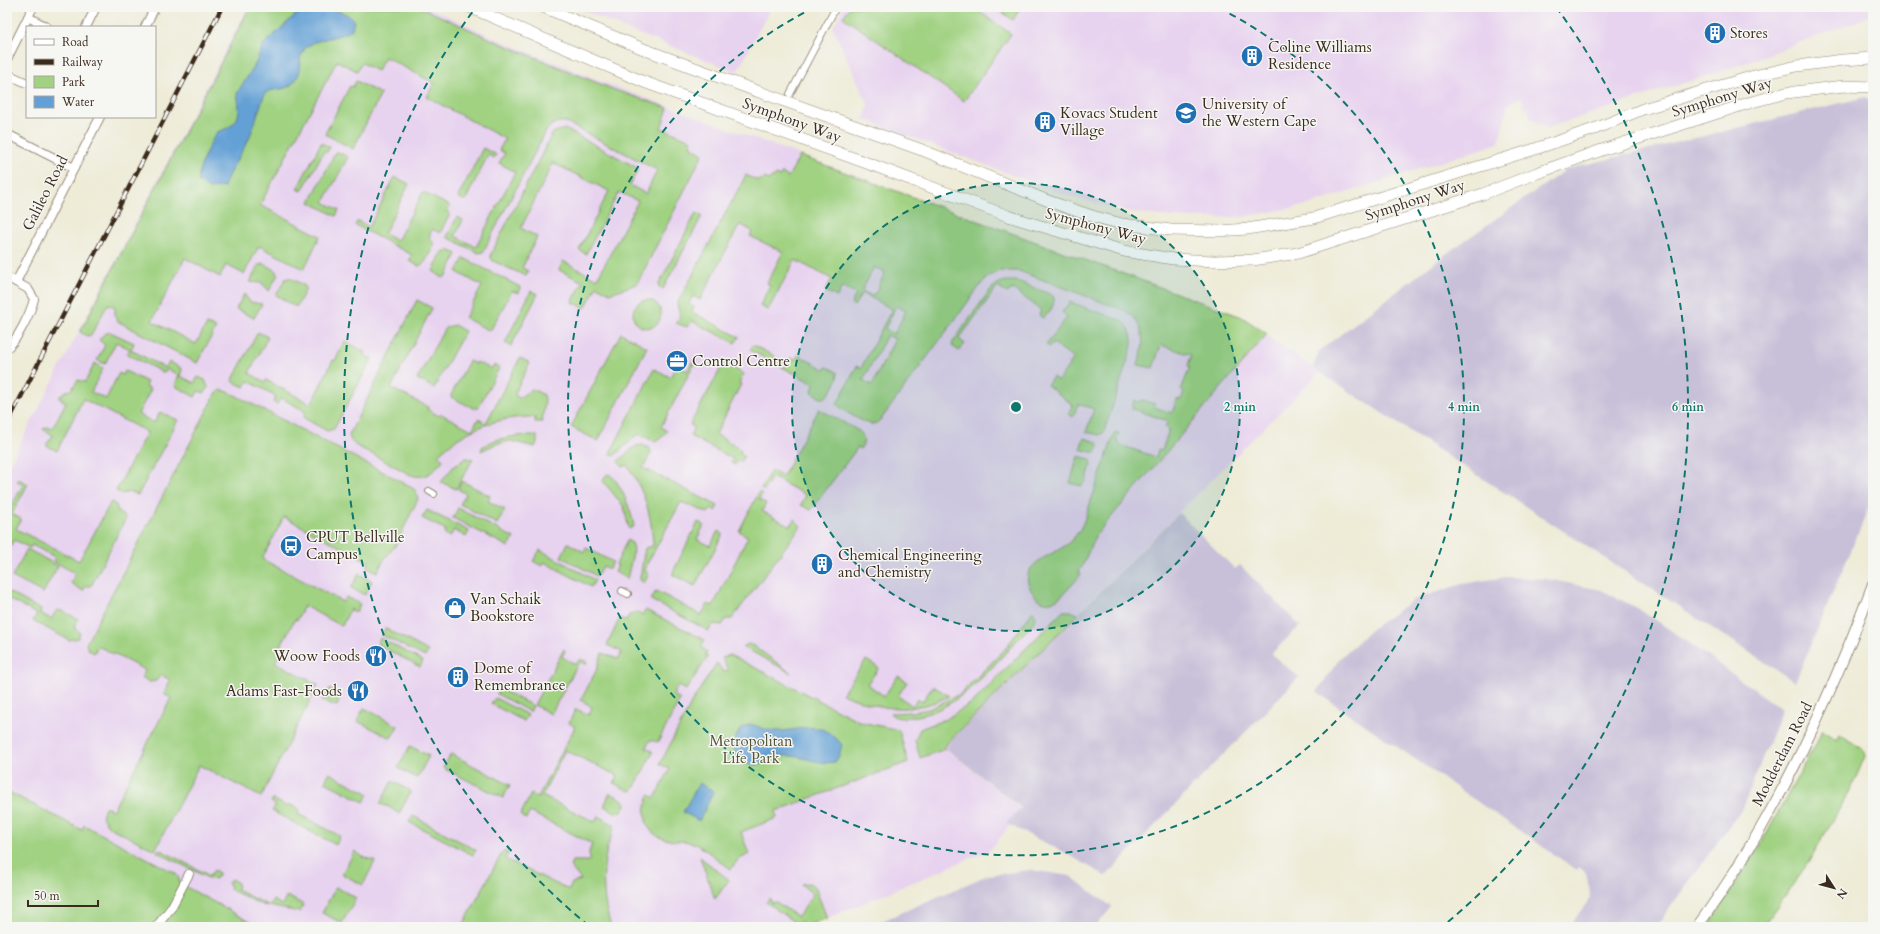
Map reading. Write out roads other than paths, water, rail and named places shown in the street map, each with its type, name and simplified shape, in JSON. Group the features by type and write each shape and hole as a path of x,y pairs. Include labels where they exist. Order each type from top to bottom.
{"main road":[{"name":"Symphony Way","path":"469,7 644,82 1008,216 1124,251 1173,259 1253,260 1298,253 1483,194 1602,150 1752,102 1786,93 1844,86 1873,86"},
{"name":"Symphony Way","path":"543,7 646,50 922,150 1052,202 1092,216 1122,224 1171,230 1247,229 1314,218 1532,150 1597,128 1643,109 1748,77 1804,65 1873,58"}],"street":[{"path":"7,58 33,7"},
{"path":"86,26 96,7"},
{"path":"146,26 155,7"},
{"path":"790,94 836,7"},
{"path":"28,17 45,26"},
{"path":"7,74 26,84"},
{"name":"Galileo Road","path":"16,282 99,118"},
{"path":"7,134 74,168"},
{"path":"7,277 28,289 34,299 33,306 13,343 7,348"},
{"name":"Modderdam Road","path":"1697,927 1723,889 1763,824 1816,723 1873,584"},
{"path":"622,591 628,594"},
{"path":"156,927 171,908 189,874"}],"water":[{"path":"303,11 337,11 346,14 354,21 352,29 347,33 315,42 305,48 300,58 301,63 299,73 294,82 286,88 265,93 249,139 229,174 224,187 209,189 198,181 202,162 217,132 230,126 237,118 239,107 237,93 255,65 263,45 294,16"},
{"path":"750,724 774,731 818,728 834,736 842,745 839,756 835,762 829,763 783,756 769,759 759,764 750,765 735,756 734,746 738,733 745,726"},
{"path":"699,783 714,791 699,821 683,812"}],"railway":[{"path":"7,424 222,7"}],"place":[{"name":"Stores","path":"1715,33"},
{"name":"Coline Williams Residence","path":"1252,56"},
{"name":"University of the Western Cape","path":"1186,113"},
{"name":"Kovacs Student Village","path":"1045,122"},
{"name":"Control Centre","path":"677,361"},
{"name":"CPUT Bellville Campus","path":"291,546"},
{"name":"Chemical Engineering and Chemistry","path":"822,564"},
{"name":"Van Schaik Bookstore","path":"455,608"},
{"name":"Woow Foods","path":"376,656"},
{"name":"Dome of Remembrance","path":"458,677"},
{"name":"Adams Fast-Foods","path":"358,691"}],"park label":[{"name":"Metropolitan Life Park","path":"751,750"}]}
